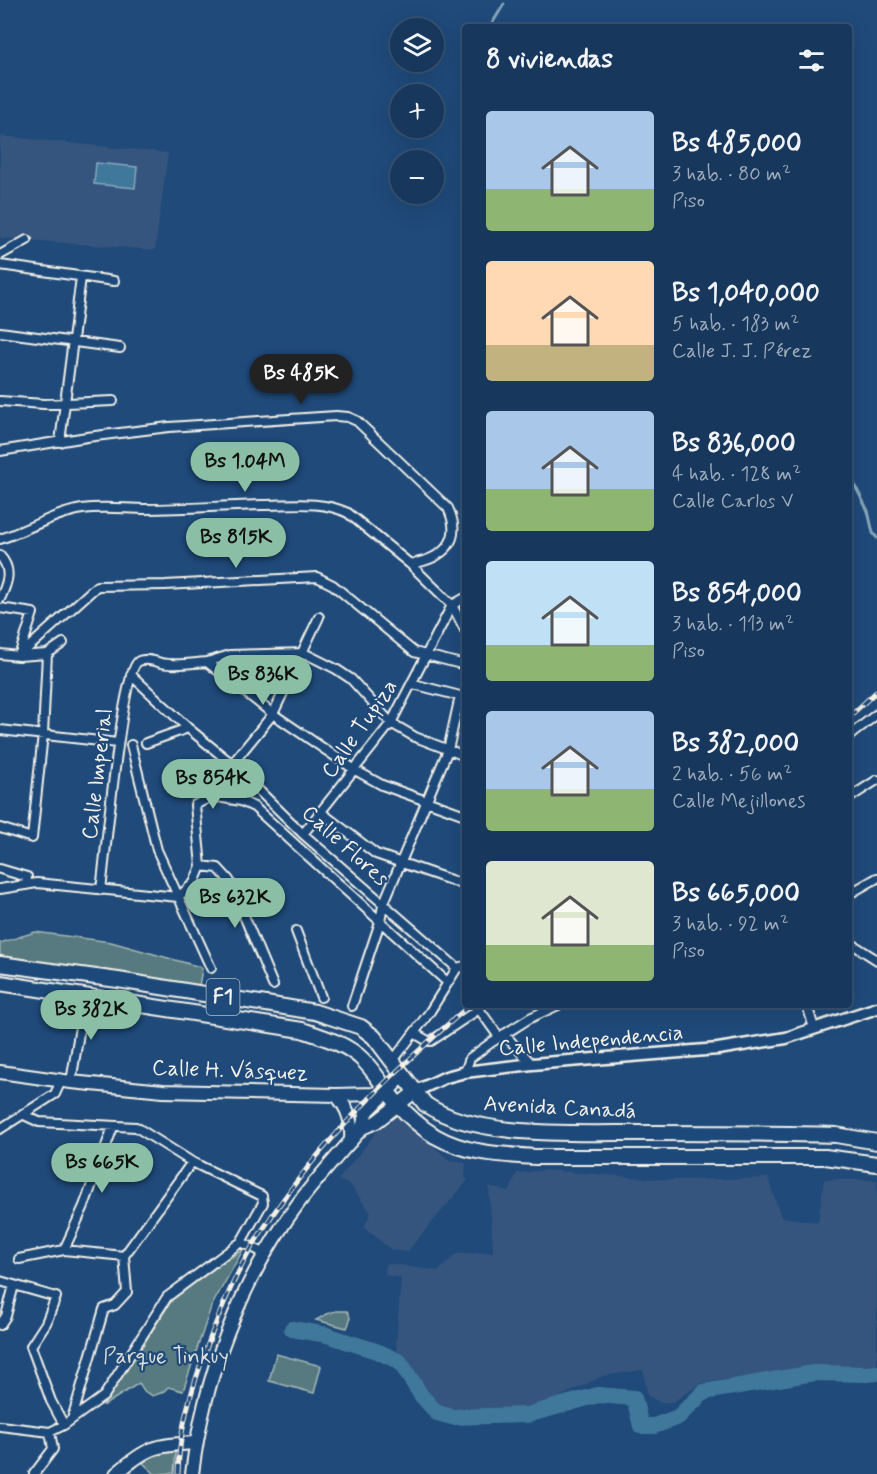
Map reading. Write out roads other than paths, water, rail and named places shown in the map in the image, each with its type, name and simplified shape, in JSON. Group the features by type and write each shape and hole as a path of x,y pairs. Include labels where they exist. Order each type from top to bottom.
{"highway":[{"name":"Avenida Canadá","path":"0,964 118,980 315,1012 361,1027 378,1043 425,1104 435,1111 465,1123 492,1128 560,1132 836,1134 877,1142"},
{"name":"Avenida Canadá","path":"0,983 302,1030 333,1041 363,1059 397,1104 435,1136 463,1148 538,1157 825,1157 877,1164"},
{"path":"363,1059 378,1043"}],"main road":[{"name":"Calle H. Vásquez","path":"0,1071 66,1082 163,1091 336,1095 373,1094 387,1091"},
{"path":"192,1474 195,1443 204,1402 217,1359 249,1283 300,1202 362,1128 366,1113 403,1076"},
{"path":"362,1128 376,1122 416,1091"},
{"path":"336,1095 351,1119 351,1141"},
{"path":"116,1474 136,1456 150,1448 163,1444 195,1443"}],"street":[{"path":"0,255 27,240"},
{"path":"0,265 114,281"},
{"path":"60,442 81,277"},
{"path":"0,332 120,348"},
{"path":"0,401 44,405 113,401"},
{"path":"0,451 169,427 348,417 357,421 448,508 454,521 449,545 441,554 429,560 410,564"},
{"path":"0,538 55,516 82,509 319,504 336,507 348,513 410,564 452,605 462,624"},
{"path":"0,556 8,568 8,578 0,599"},
{"path":"19,656 97,586 317,577 333,585 414,652 462,664"},
{"path":"452,605 462,600"},
{"name":"Calle Tupiza","path":"303,834 392,723 452,605"},
{"path":"0,608 33,613 19,656"},
{"path":"0,869 26,881 37,883 178,897 194,883 201,866 195,805 212,796 232,764 273,714 304,653 319,617"},
{"path":"0,654 19,656 46,654 63,643"},
{"path":"207,662 230,655 304,653 336,669 351,680 392,723 416,737 462,755"},
{"path":"0,828 32,838 43,734 46,654"},
{"name":"Calle Imperial","path":"101,890 118,743 124,705 135,663 139,660 165,664 207,662"},
{"path":"207,662 273,714 355,770 382,785 462,814"},
{"name":"Calle Flores","path":"131,675 188,728 232,764 303,834 383,905 461,967"},
{"path":"413,684 462,696"},
{"path":"352,1006 380,922 383,905 448,750 462,700"},
{"path":"852,734 877,714"},
{"path":"146,743 188,728"},
{"path":"0,730 118,743"},
{"path":"130,745 157,850 211,968"},
{"path":"852,796 877,780"},
{"path":"212,796 241,801 254,807 447,982"},
{"path":"322,813 376,854 462,884"},
{"path":"201,866 218,868 229,880 273,985"},
{"path":"852,892 877,878"},
{"path":"0,889 26,881"},
{"path":"296,931 321,997"},
{"path":"852,944 877,960"},
{"path":"392,1062 429,1013 447,982 461,967"},
{"path":"0,1129 55,1094 66,1082 85,996"},
{"path":"465,1072 470,1058 530,1018 552,1008"},
{"path":"808,1008 814,1028"},
{"name":"Calle Independencia","path":"416,1091 447,1077 465,1072 532,1064 718,1049 786,1038 877,1008"},
{"path":"414,1033 431,1041 478,1009 532,1064"},
{"path":"0,1426 50,1432 64,1425 104,1396 167,1297 242,1242 263,1203 263,1198 192,1162 136,1127 39,1122 24,1114"},
{"path":"64,1250 84,1206 113,1127"},
{"path":"72,1419 104,1309 115,1305 127,1292 124,1256 192,1162"},
{"path":"242,1242 266,1254"},
{"path":"19,1259 64,1250 124,1256"},
{"path":"0,1281 56,1297 46,1323 31,1346 51,1401 64,1425"},
{"path":"0,1325 6,1316 14,1285"},
{"path":"34,1474 53,1449 50,1432"}],"waterway":[{"path":"492,24 504,4"},
{"path":"852,480 868,511 873,533 877,538"},
{"path":"292,1329 327,1335 379,1352 400,1362 421,1395 437,1413 452,1417 527,1415 598,1395 634,1398 641,1426 654,1426 678,1417 704,1392 814,1373 877,1373"}],"railway":[{"path":"852,714 877,691"},
{"path":"178,1474 183,1428 199,1370 225,1300 252,1247 298,1180 351,1117 467,1008"}],"park label":[{"name":"Parque Tinkuy","path":"166,1357"}]}
